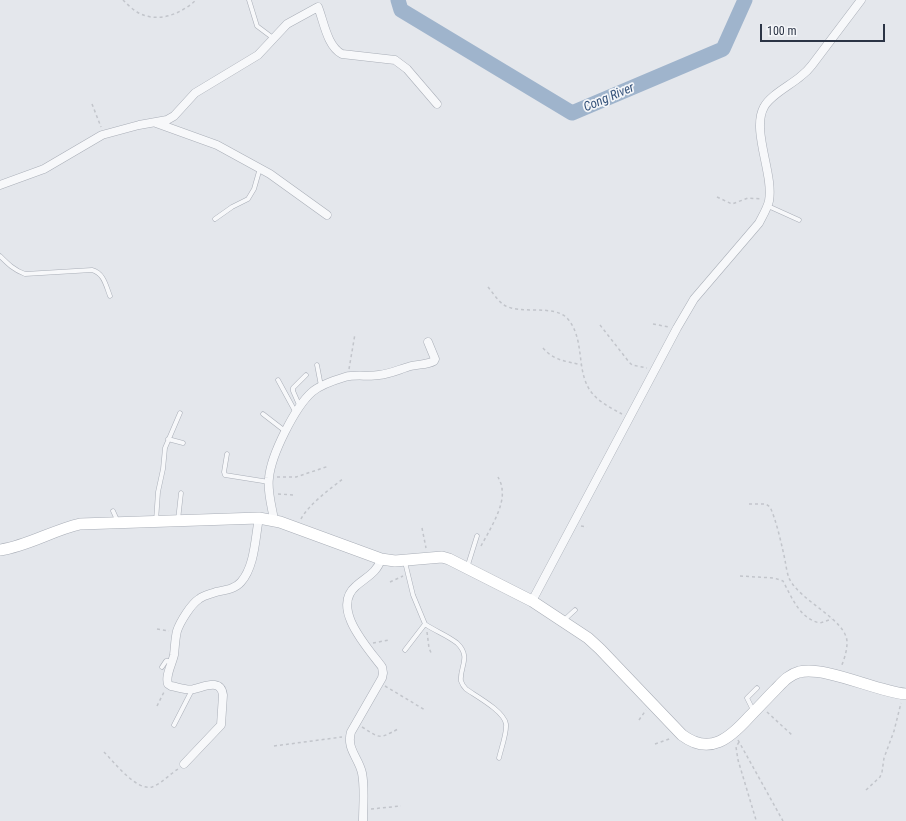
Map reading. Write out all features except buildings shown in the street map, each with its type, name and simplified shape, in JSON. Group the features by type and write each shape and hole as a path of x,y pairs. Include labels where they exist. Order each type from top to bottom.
{"main road":[{"path":"0,550 17,547 66,527 80,524 259,518 274,520 381,559 395,561 442,557 532,600 588,638 682,735 696,743 708,745 737,737 757,709 786,678 798,672 811,671 838,676 905,694"}],"street":[{"path":"532,600 677,328 694,299 759,222 768,203 769,188 760,129 760,118 764,107 770,100 803,75 862,0"},
{"path":"0,185 44,169 104,134 167,120 174,116 195,92 258,55 282,29 293,20 318,7 331,42 336,50 342,54 395,60 407,69 437,104"},
{"path":"155,123 217,145 260,168 327,216"},
{"path":"274,520 269,480 285,431 298,410 313,392 321,386 348,377 379,376 413,366 432,363 435,355 428,342"},
{"path":"184,764 222,722 223,690 212,684 192,690 171,686 168,684 167,680 179,625 192,605 198,599 234,587 240,583 246,574 252,559 259,518"},
{"path":"363,821 362,773 350,748 349,740 356,723 383,672 382,667 352,624 348,615 347,605 349,596 354,587 376,571 381,559"}],"lane":[{"path":"249,0 257,26 273,39"},
{"path":"215,219 248,198 254,189 260,168"},
{"path":"768,203 799,220"},
{"path":"0,256 9,266 25,274 92,270 102,276 110,296"},
{"path":"317,365 321,386"},
{"path":"298,410 293,388 306,375"},
{"path":"278,380 298,410"},
{"path":"156,521 165,448 180,413"},
{"path":"263,414 285,431"},
{"path":"168,439 183,443"},
{"path":"227,454 224,472 226,476 269,480"},
{"path":"178,520 180,493"},
{"path":"114,511 118,522"},
{"path":"467,568 477,536"},
{"path":"405,560 407,574 419,611 426,625 458,644 465,658 461,680 463,685 466,689 496,710 504,719 506,724 499,758"},
{"path":"563,622 575,610"},
{"path":"405,650 426,625"},
{"path":"162,667 166,661 172,661"},
{"path":"757,688 747,698 747,701 757,709"},
{"path":"174,725 192,690"}],"path":[{"path":"123,0 137,12 153,17 170,16 181,12 196,0"},
{"path":"92,104 104,134"},
{"path":"717,197 732,204 748,198 768,203"},
{"path":"488,287 500,301 508,307 557,313 566,317 577,337 588,386 594,395 604,404 629,418"},
{"path":"653,324 677,328"},
{"path":"600,325 628,362 632,365 655,369"},
{"path":"348,377 355,334"},
{"path":"543,348 548,355 553,358 583,365"},
{"path":"269,480 296,477 329,466"},
{"path":"481,546 492,526 502,499 503,491 498,477"},
{"path":"297,528 304,512 344,478"},
{"path":"270,493 294,495"},
{"path":"749,504 766,504 770,507 784,554 789,578 795,588 803,596 832,619 844,632 848,643 838,676"},
{"path":"422,528 428,558"},
{"path":"390,582 407,574"},
{"path":"740,576 774,578 783,581 798,608 810,619 820,623 832,619"},
{"path":"426,625 429,648 432,655"},
{"path":"156,629 177,632"},
{"path":"366,644 389,640"},
{"path":"379,682 425,710"},
{"path":"157,706 168,684"},
{"path":"866,790 880,777 884,758 889,748 905,694"},
{"path":"757,709 792,735"},
{"path":"356,723 381,737 398,729"},
{"path":"655,744 682,735"},
{"path":"274,746 350,736"},
{"path":"737,737 736,747 738,760 756,820"},
{"path":"737,737 783,821"},
{"path":"104,752 137,784 145,787 151,787 157,784 184,764"},
{"path":"363,810 401,806"}],"waterway":[{"name":"Cong River","path":"398,0 401,10 572,113 723,49 745,0"}]}
